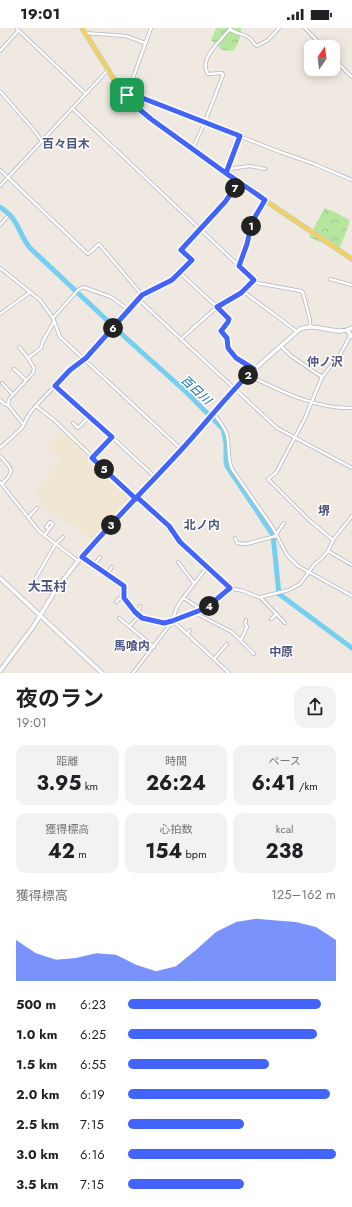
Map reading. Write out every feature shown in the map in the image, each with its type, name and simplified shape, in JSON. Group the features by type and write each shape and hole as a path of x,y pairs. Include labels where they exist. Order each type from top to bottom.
{"main road":[{"path":"82,28 108,70 139,109 192,149 227,171 239,182 352,259"}],"street":[{"path":"126,94 151,28"},
{"path":"192,149 205,122 223,75 222,73 218,72 208,74 206,72 206,60 209,54 230,29 249,38 257,46 268,40 279,28"},
{"path":"305,28 316,40"},
{"path":"0,51 17,29 86,94"},
{"path":"85,33 126,36 145,43"},
{"path":"340,65 352,77"},
{"path":"0,186 108,70"},
{"path":"0,91 42,141"},
{"path":"126,94 132,94 352,180"},
{"path":"73,109 257,283 301,291 303,293 310,320 310,326"},
{"path":"227,171 240,136"},
{"path":"227,171 250,166 266,169"},
{"path":"0,170 88,254 99,244 142,295"},
{"path":"0,448 22,428 28,416 36,406 70,370 84,359 142,295 165,284 180,273 192,260 181,250 225,202 239,182"},
{"path":"239,266 247,244 252,222 265,200"},
{"path":"0,225 7,217"},
{"path":"0,268 40,300 53,318 60,336 182,450"},
{"path":"180,273 229,319 221,331 227,338 228,348 237,359 254,369"},
{"path":"330,279 352,285"},
{"path":"182,339 217,307 243,291 254,280"},
{"path":"53,318 78,290 83,287 111,297 129,310"},
{"path":"243,291 259,304 284,320 296,331"},
{"path":"0,314 30,292"},
{"path":"139,300 277,428 352,468"},
{"path":"28,358 41,348 43,341 54,322"},
{"path":"0,671 41,616 57,588 78,561 182,450 248,374 296,331 310,326 339,331 352,328"},
{"path":"333,540 309,520 268,479 276,473 312,402 322,377 341,353 351,336 347,330"},
{"path":"280,345 291,356 322,377"},
{"path":"8,404 9,399 33,373 34,370 28,358 19,347"},
{"path":"14,369 26,380"},
{"path":"248,374 295,397 338,409 352,408"},
{"path":"2,383 13,395"},
{"path":"55,386 156,478"},
{"path":"0,400 4,404 8,404 23,424"},
{"path":"36,406 54,420 92,458 169,526 176,538 230,588 243,590 261,598 285,623"},
{"path":"212,416 226,431 228,437 228,459 232,469 275,536 290,556 298,566 352,596"},
{"path":"73,423 78,428 89,417"},
{"path":"92,458 112,437"},
{"path":"0,456 9,466 11,471 9,476 1,483 39,531 55,545 78,561"},
{"path":"28,518 37,508"},
{"path":"261,598 294,589 298,586 306,577 308,572 328,551 333,540 352,516"},
{"path":"235,538 237,543 243,544 275,536 284,523"},
{"path":"44,536 50,529"},
{"path":"34,580 55,545 63,537"},
{"path":"328,551 352,565"},
{"path":"82,557 124,586 124,598 139,615 147,619 160,622 167,623 210,605 230,588"},
{"path":"94,565 100,557"},
{"path":"178,562 194,583"},
{"path":"107,574 112,567"},
{"path":"132,673 154,647 172,621 183,598 207,567"},
{"path":"0,578 102,673"},
{"path":"116,602 123,595"},
{"path":"183,598 200,609"},
{"path":"130,626 139,615 140,606"},
{"path":"193,612 232,632 254,654"},
{"path":"271,618 277,614"},
{"path":"119,618 154,647"},
{"path":"241,640 246,627 246,620"},
{"path":"172,621 229,673"},
{"path":"187,634 190,630"},
{"path":"214,659 227,644"}],"shaded area":[{"path":"62,432 132,498 94,541 73,525 53,514 42,504 36,490 62,459 48,447"}],"green space":[{"path":"216,28 241,28 239,40 233,51 222,50 211,40"},
{"path":"325,208 349,220 349,224 341,245 337,249 309,237"}],"waterway":[{"name":"百日川","path":"0,207 15,221 30,248 185,391 223,429 226,443 227,466 273,535 279,594 352,648"}],"district":[{"name":"百々目木","path":"66,144"},
{"name":"仲ノ沢","path":"325,362"},
{"name":"堺","path":"324,511"},
{"name":"北ノ内","path":"202,525"},
{"name":"大玉村","path":"47,586"},
{"name":"馬喰内","path":"132,646"},
{"name":"中原","path":"281,652"}],"route":[{"path":"127,95 128,98 151,119 234,179 239,182 248,189 265,200 252,222 247,244 239,266 254,280 241,293 221,303 217,307 229,319 229,322 221,331 227,337 228,348 237,359 254,369 182,450 138,498 105,531 82,557 124,586 124,598 139,616 142,618 167,623 206,608 230,588 176,538 169,526 138,498 136,499 92,458 112,437 55,386 70,370 86,358 142,295 172,280 192,260 181,250 225,202 239,182 226,173 240,136 132,94 127,95"}]}
